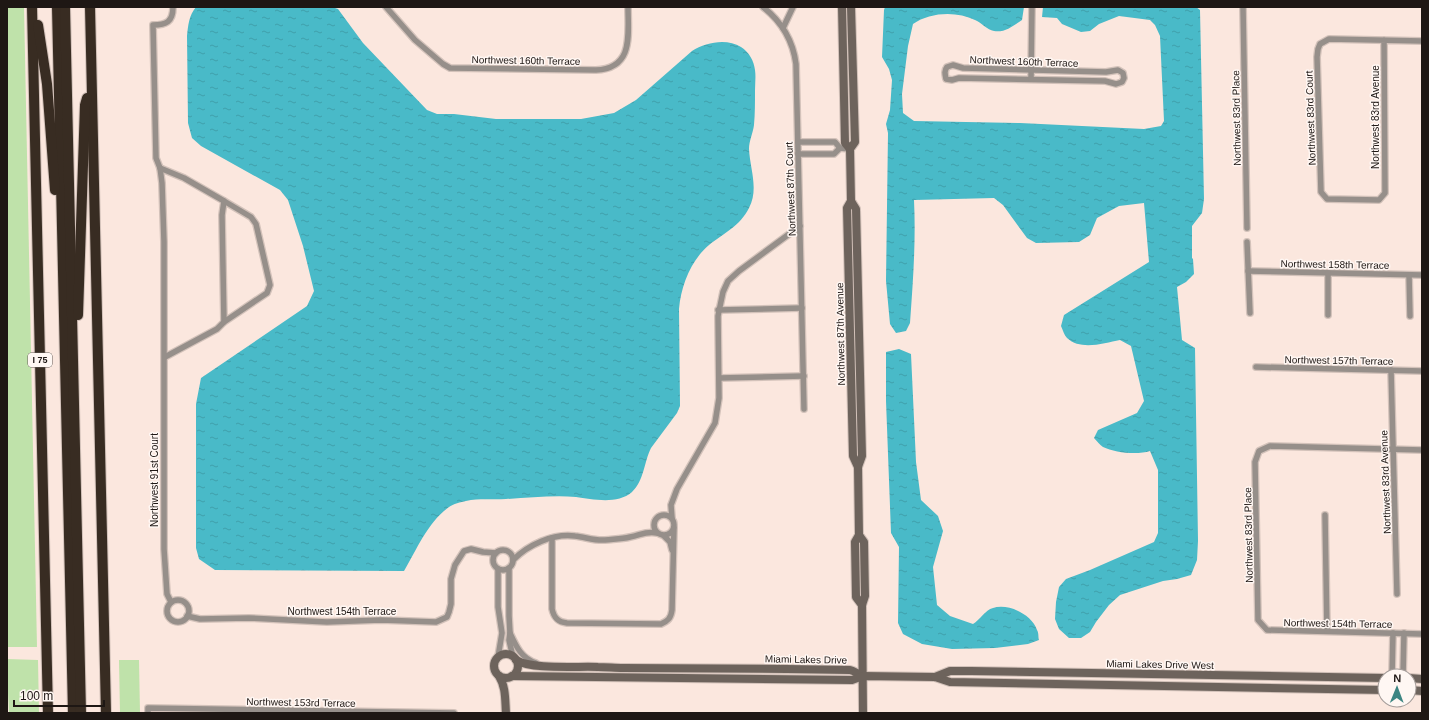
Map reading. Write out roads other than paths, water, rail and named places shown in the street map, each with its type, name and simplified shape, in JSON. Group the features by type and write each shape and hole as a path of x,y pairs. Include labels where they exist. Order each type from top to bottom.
{"highway":[{"path":"33,7 47,84 61,280 64,291"},
{"name":"I 75","path":"33,7 48,713"},
{"path":"57,7 73,713"},
{"path":"65,7 81,713"},
{"path":"90,7 106,713"},
{"path":"74,389 80,272 85,105 91,84"}],"street":[{"name":"Northwest 91st Court","path":"171,602 167,594 163,516 165,357 164,242 162,183 160,168 156,158 153,26 167,23 171,17 173,7"},
{"name":"Northwest 160th Terrace","path":"386,7 415,40 448,67 603,70 617,64 625,53 628,41 628,7"},
{"path":"783,28 793,7"},
{"name":"Northwest 87th Avenue","path":"842,7 845,143 850,149 852,201 856,209 862,456 858,467 859,536 864,542 865,596 862,605 863,713"},
{"name":"Northwest 87th Avenue","path":"850,149 855,142 851,7"},
{"path":"1031,79 1032,7"},
{"name":"Northwest 83rd Place","path":"1243,7 1247,228"},
{"name":"Northwest 87th Court","path":"766,9 783,28 790,39 796,64 804,409"},
{"name":"Northwest 83rd Court","path":"1321,192 1317,57 1320,44 1329,40 1384,40"},
{"path":"1384,40 1422,41"},
{"name":"Northwest 83rd Avenue","path":"1321,192 1326,199 1342,200 1379,200 1385,193 1384,40"},
{"name":"Northwest 160th Terrace","path":"953,65 963,68 1031,70 1106,72 1118,70 1123,73 1124,78 1122,82 1116,84 1106,82 1031,79 959,78 952,80 946,79 945,74 947,67 953,65"},
{"path":"798,142 834,142 840,148 850,149"},
{"path":"813,142 813,154"},
{"path":"798,154 834,154 840,148"},
{"path":"160,168 184,178 251,217 256,224 270,285 267,293 224,322 217,329 165,357"},
{"path":"224,201 222,215 224,322"},
{"path":"644,533 654,520 662,515 671,505 679,485 715,423 719,378 717,323 721,296 725,286 733,276 800,226"},
{"path":"1247,242 1250,313"},
{"name":"Northwest 158th Terrace","path":"1248,271 1422,275"},
{"path":"1328,272 1328,315"},
{"path":"1409,275 1410,316"},
{"path":"718,310 802,308"},
{"name":"Northwest 157th Terrace","path":"1256,367 1422,371"},
{"name":"Northwest 83rd Avenue","path":"1391,370 1397,594"},
{"path":"719,378 804,376"},
{"name":"Northwest 83rd Place","path":"1258,620 1255,462 1259,451 1270,446 1393,450"},
{"path":"1393,450 1422,450"},
{"path":"552,538 552,609 556,619 567,623 661,624 670,618 672,610 674,521 672,518 671,505"},
{"path":"662,515 667,515 672,518"},
{"path":"1325,515 1327,631"},
{"path":"654,520 654,527 657,533"},
{"path":"664,536 670,533 674,528"},
{"path":"484,552 496,553 503,550 509,552 523,550 562,535 600,541 628,538 649,532 664,536 670,542 673,552"},
{"name":"Northwest 154th Terrace","path":"188,616 200,619 249,618 327,622 381,620 431,623 440,621 447,617 451,604 451,579 455,566 464,551 468,549 475,549 484,552"},
{"path":"505,692 510,677 516,671 517,667 509,640 509,568 512,565 513,560 523,550"},
{"path":"484,552 498,569 503,570 509,568"},
{"path":"509,552 513,560"},
{"path":"493,562 493,557 496,553"},
{"path":"498,569 498,607 502,633 498,657 494,666 502,680 505,692 506,713"},
{"path":"178,600 185,602 188,608 188,616 179,622 172,620 167,615 166,611 171,602 178,600"},
{"name":"Northwest 154th Terrace","path":"1258,620 1267,630 1422,634"},
{"path":"510,633 516,646 524,656 544,666"},
{"path":"1392,668 1393,633"},
{"path":"1403,668 1404,633"},
{"path":"498,657 504,654 514,658"},
{"name":"Miami Lakes Drive","path":"514,658 521,663 532,666 850,670 863,676"},
{"name":"Miami Lakes Drive West","path":"935,677 950,671 971,671 1377,678"},
{"path":"499,676 506,678 510,677"},
{"name":"Miami Lakes Drive","path":"510,677 852,680 863,676"},
{"name":"Miami Lakes Drive West","path":"863,676 935,677 950,682 1377,690"},
{"name":"Northwest 153rd Terrace","path":"148,711 454,713"}],"water":[{"path":"196,7 332,7 338,9 363,43 427,110 437,114 454,114 496,119 581,119 614,113 636,100 692,51 704,45 723,42 735,44 746,51 754,63 755,70 755,112 749,149 754,186 752,201 741,220 703,251 697,258 688,274 682,291 679,309 680,406 677,413 651,448 639,482 632,492 619,499 612,500 550,496 464,501 455,504 449,507 435,520 418,545 404,571 215,570 199,559 196,548 196,404 201,378 307,306 314,291 303,246 288,200 280,190 201,146 192,138 188,123 187,36 190,17"},
{"path":"885,7 1024,7 1022,20 1002,31 991,30 968,17 952,14 927,17 913,24 908,46 902,94 903,113 914,121 1020,123 1144,129 1161,126 1164,121 1160,36 1155,25 1150,20 1119,16 1099,24 1090,31 1081,32 1062,24 1057,18 1042,17 1043,7 1196,7 1200,10 1204,199 1202,213 1192,226 1192,258 1194,274 1186,282 1177,287 1182,340 1195,348 1197,560 1191,575 1163,581 1120,595 1109,605 1090,632 1081,638 1069,638 1059,629 1055,619 1059,587 1066,579 1154,542 1158,533 1158,470 1150,451 1133,453 1114,451 1103,447 1094,438 1098,430 1137,413 1144,401 1131,346 1120,340 1093,345 1079,344 1067,338 1061,326 1064,315 1149,262 1144,203 1119,206 1097,218 1090,235 1079,242 1036,243 1027,238 1003,205 994,198 914,200 913,277 910,323 906,331 896,333 890,324 886,281 888,133 886,124 890,110 892,80 889,69 882,57"},
{"path":"899,349 911,354 916,462 921,500 938,516 943,531 933,567 937,605 950,616 973,624 990,609 1006,607 1013,609 1025,615 1030,620 1038,631 1039,640 1028,644 995,648 952,649 922,644 903,634 898,623 899,547 891,533 886,401 886,352"}]}
